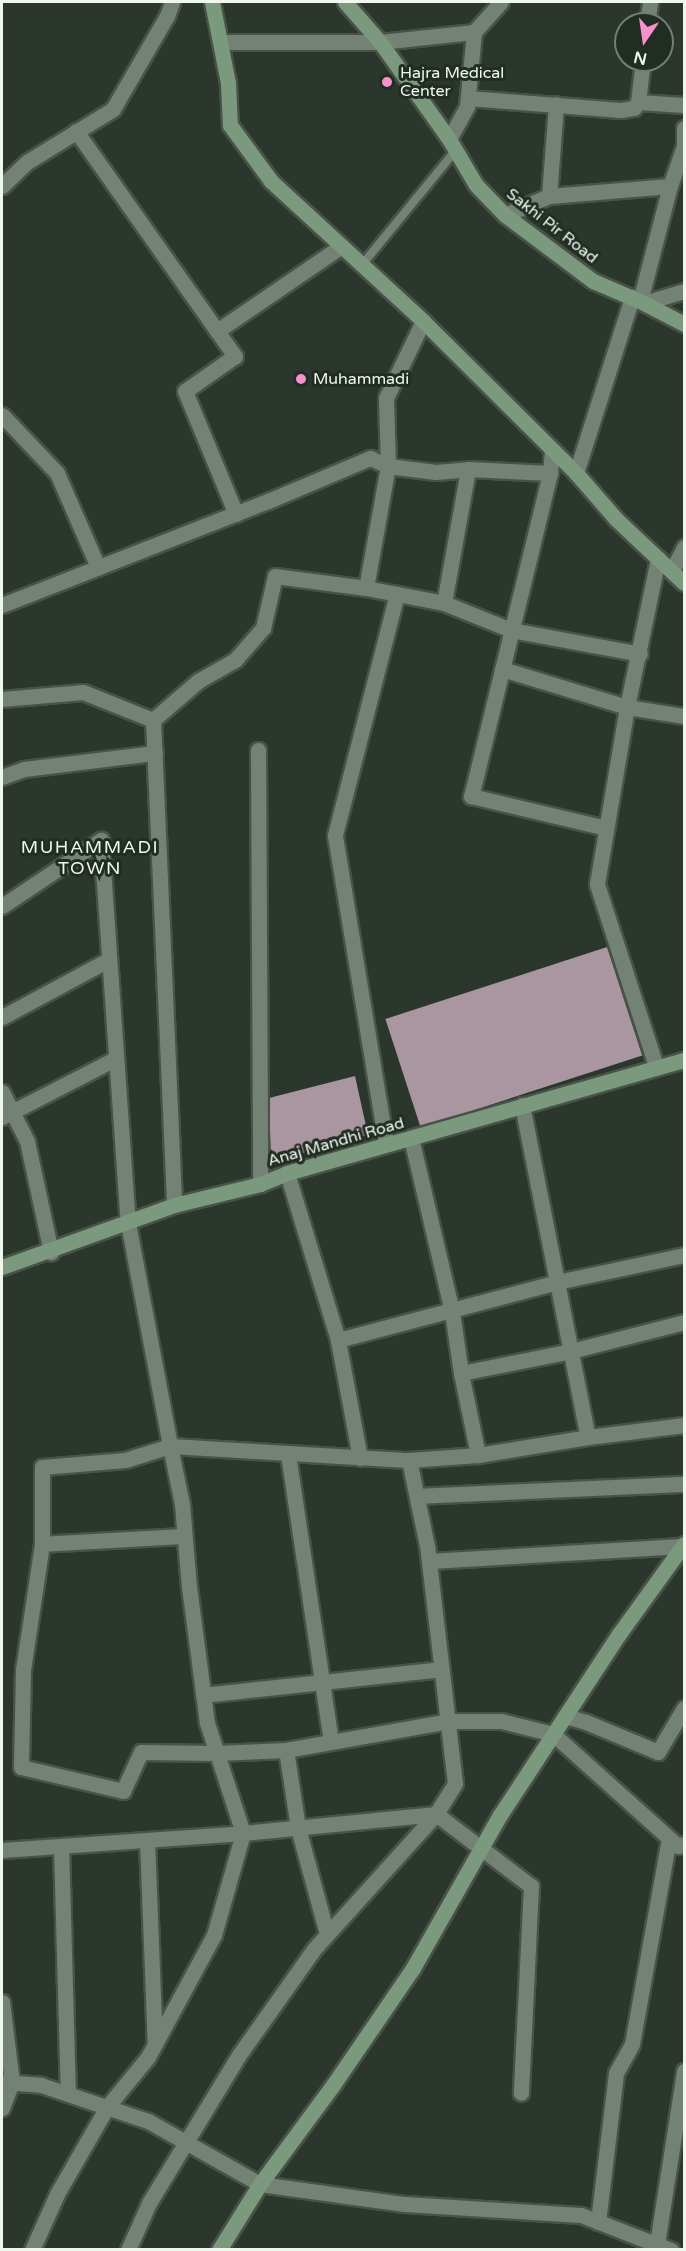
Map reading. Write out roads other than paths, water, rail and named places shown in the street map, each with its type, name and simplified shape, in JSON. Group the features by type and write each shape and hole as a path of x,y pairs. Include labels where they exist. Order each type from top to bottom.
{"street":[{"path":"2,186 27,162 113,108 167,16 172,2"},
{"path":"212,2 228,82 230,125 271,182 340,248 423,321 576,473 616,519 684,583"},
{"name":"Sakhi Pir Road","path":"345,2 380,42 452,145 476,185 505,215 593,281 639,300 684,324"},
{"path":"452,145 467,106 474,32 501,2"},
{"path":"220,42 380,42 474,32"},
{"path":"468,98 621,110 634,108 638,102 642,72"},
{"path":"638,102 684,105"},
{"path":"549,196 556,104"},
{"path":"576,473 639,300 670,186 684,146 684,128"},
{"path":"76,131 234,356 185,391 236,514"},
{"path":"505,215 549,196 670,186"},
{"path":"217,331 340,248"},
{"path":"639,300 684,291"},
{"path":"366,588 388,466 386,398 423,321"},
{"path":"2,415 57,473 98,567"},
{"path":"552,450 550,472 471,796 606,828"},
{"path":"2,605 236,514 370,458 388,466 436,472 468,469 550,472"},
{"path":"444,603 468,469"},
{"path":"672,570 684,547"},
{"path":"656,1066 597,884 627,707 640,654 658,558"},
{"path":"153,720 198,681 235,660 262,628 275,576 366,588 444,603 511,630 640,654"},
{"path":"386,1144 335,835 397,594"},
{"path":"502,669 627,707 684,716"},
{"path":"2,699 83,692 153,720"},
{"path":"153,720 174,1205"},
{"path":"258,750 260,1184"},
{"path":"2,777 24,769 155,753"},
{"path":"2,906 101,840 128,1223 182,1504 207,1723 243,1833 214,1935 155,2044 107,2107 57,2194 32,2250"},
{"path":"2,1017 108,960"},
{"path":"6,1114 115,1059"},
{"name":"Anaj Mandhi Road","path":"2,1268 51,1252 174,1205 260,1184 287,1173 386,1144 656,1066 684,1060"},
{"path":"2,1092 6,1114 27,1141 51,1252"},
{"path":"522,1105 588,1437"},
{"path":"411,1138 452,1312 461,1373 478,1455"},
{"path":"287,1173 338,1340 360,1458"},
{"path":"338,1340 452,1312 557,1282 684,1255"},
{"path":"461,1373 571,1351 684,1322"},
{"path":"684,1425 588,1437 478,1455 409,1460 170,1446 125,1460 42,1467 42,1544 23,1669 21,1767 123,1791 141,1752 217,1753 286,1750 448,1721 501,1721 553,1734 678,1846 684,1844"},
{"path":"288,1454 331,1742"},
{"path":"128,2250 149,2203 239,2055 327,1934 436,1814 455,1783 429,1561 409,1460"},
{"path":"417,1496 684,1484"},
{"path":"42,1544 184,1536"},
{"path":"429,1561 684,1545"},
{"path":"219,2250 260,2184 333,2085 412,1968 482,1850 500,1815 619,1634 684,1545"},
{"path":"203,1695 442,1669"},
{"path":"565,1716 586,1722 658,1752 684,1708"},
{"path":"286,1750 298,1828 327,1934"},
{"path":"2,1850 243,1833 436,1814 531,1886 521,2093"},
{"path":"598,2222 615,2073 632,2044 669,1838"},
{"path":"147,1840 155,2044"},
{"path":"61,1846 68,2094"},
{"path":"2,2002 7,2082 2,2108"},
{"path":"7,2082 41,2085 148,2121 260,2184 405,2204 581,2215 664,2247 684,2071"}],"lane":[{"path":"361,266 452,145"}],"place":[{"name":"Hajra Medical Center","path":"387,82"},
{"name":"Muhammadi","path":"301,379"}],"district":[{"name":"MUHAMMADI TOWN","path":"90,858"}]}
